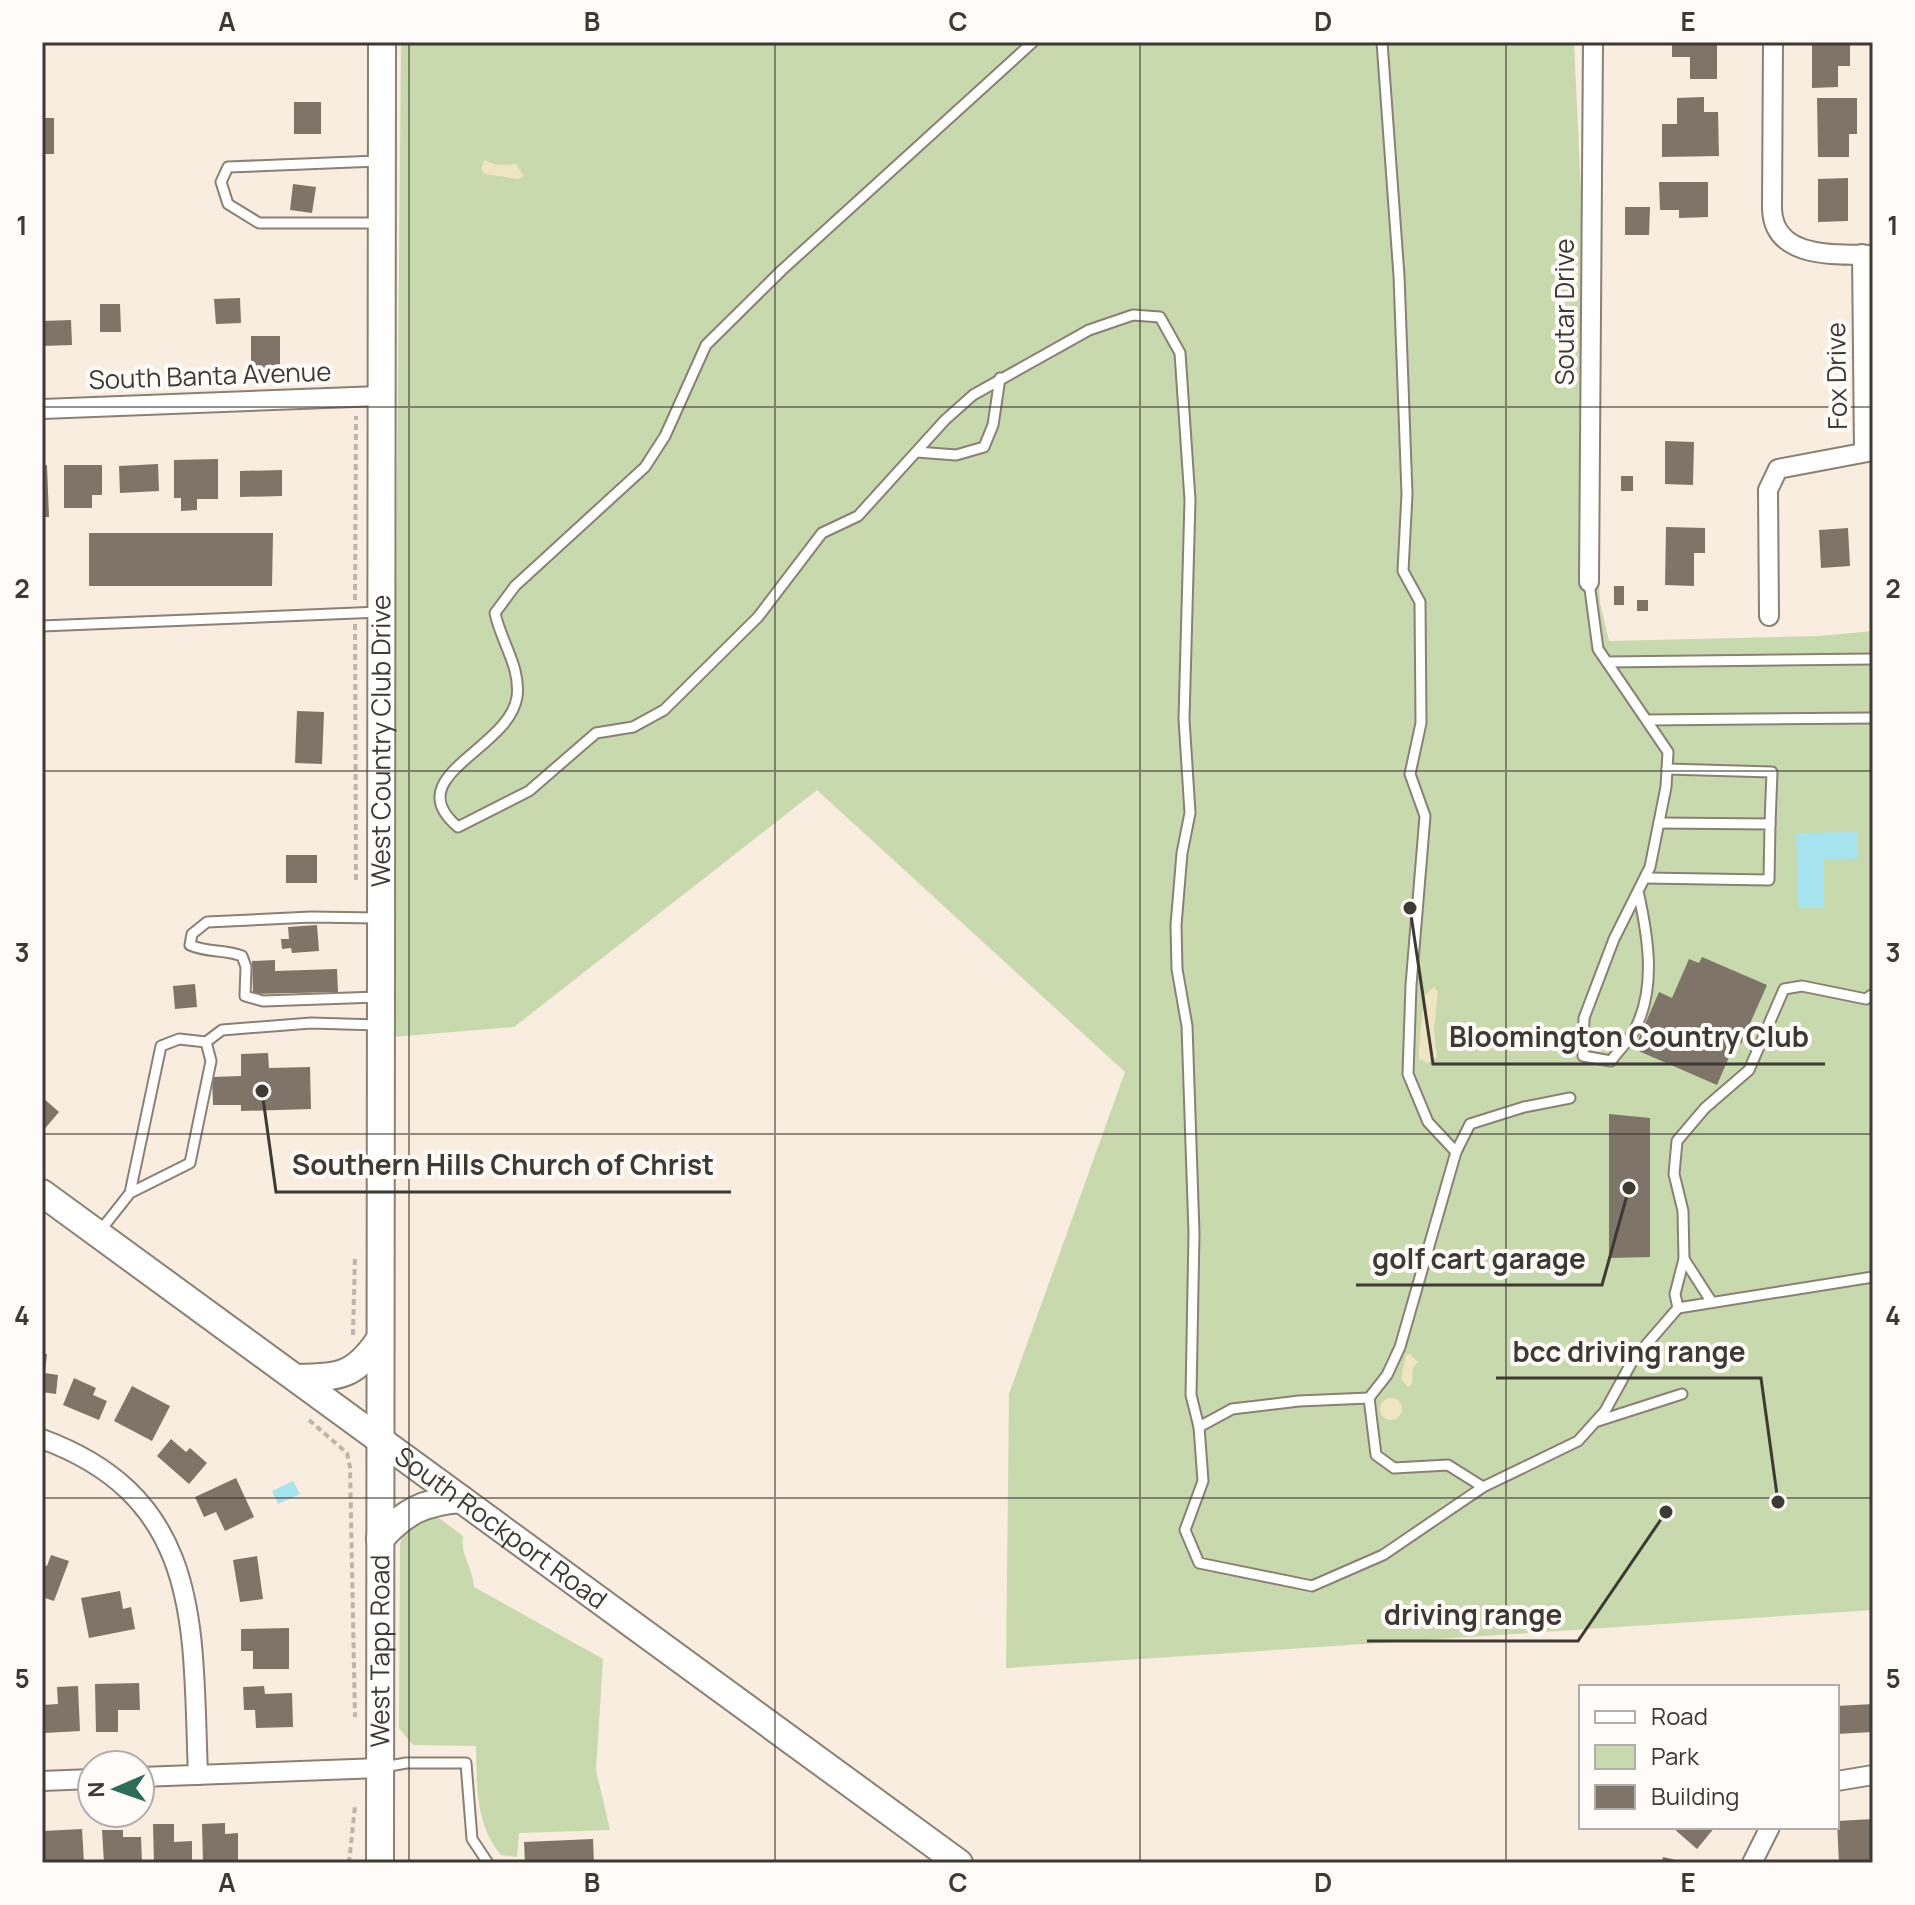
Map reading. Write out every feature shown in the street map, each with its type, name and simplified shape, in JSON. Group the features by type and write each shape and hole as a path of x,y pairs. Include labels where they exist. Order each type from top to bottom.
{"main road":[{"name":"West Country Club Drive","path":"380,1439 382,42"},
{"name":"South Rockport Road","path":"42,1193 959,1863"},
{"path":"296,1378 345,1374 367,1358 380,1339"},
{"name":"West Tapp Road","path":"380,1439 380,1539 368,1769 380,1863"},
{"path":"380,1539 410,1509 431,1501 461,1499"}],"street":[{"name":"Soutar Drive","path":"1589,582 1593,42"},
{"path":"1773,42 1772,209 1781,234 1796,247 1813,252 1867,254"},
{"name":"Fox Drive","path":"1769,616 1768,490 1772,476 1778,469 1868,451 1867,254"},
{"name":"South Banta Avenue","path":"42,409 380,396"},
{"path":"42,1439 88,1460 116,1478 136,1498 174,1554 190,1610 198,1775"},
{"path":"156,1776 368,1769"},
{"path":"1839,1781 1873,1775"},
{"path":"42,1781 76,1780"},
{"path":"1752,1863 1769,1829"}],"lane":[{"path":"1033,42 782,270 706,345 665,436 645,467 515,586 495,613 499,633 518,673 516,699 507,724 451,770 439,791 443,815 458,827 487,815 529,791 596,733 633,727 664,710 758,617 822,533 858,516 945,420 1000,378 1089,330 1133,315 1160,317 1180,353 1190,500 1184,719 1190,813 1182,853 1176,925 1177,969 1187,1026 1194,1233 1191,1395 1199,1427 1203,1481 1185,1530 1199,1563 1312,1586 1383,1555 1483,1487 1578,1441 1595,1422 1633,1360 1678,1308 1873,1277"},
{"path":"1382,42 1399,276 1407,494 1403,571 1420,602 1421,723 1410,774 1425,816 1411,985 1408,1074 1428,1122 1456,1152"},
{"path":"381,223 259,223 228,204 221,182 228,167 382,161"},
{"path":"917,452 956,455 984,447 993,425 1000,378"},
{"path":"1589,582 1598,649 1668,752 1659,823 1645,878 1638,891 1614,939 1584,1018 1583,1056 1611,1061 1634,1031 1645,994 1650,942 1638,891"},
{"path":"42,626 380,612"},
{"path":"1607,662 1873,659"},
{"path":"1647,720 1873,718"},
{"path":"1645,878 1769,880 1772,772 1667,769"},
{"path":"1659,823 1770,824"},
{"path":"380,918 311,917 207,922 192,934 190,945 202,951 231,952 242,956 246,967 245,996 263,1001 380,997"},
{"path":"1678,1308 1675,1294 1684,1259 1683,1211 1674,1174 1677,1141 1705,1108 1749,1070 1784,989 1802,986 1866,999 1873,994"},
{"path":"130,1193 161,1046 179,1039 206,1042 222,1030 311,1023 380,1025"},
{"path":"98,1234 130,1193 190,1163 211,1061 206,1042"},
{"path":"1483,1487 1448,1465 1394,1468 1376,1455 1369,1398 1387,1375 1400,1347 1456,1152 1470,1124 1524,1107 1570,1098"},
{"path":"1684,1259 1711,1301"},
{"path":"1595,1422 1682,1394"},
{"path":"1199,1427 1232,1409 1299,1401 1369,1398"},
{"path":"368,1769 406,1763 466,1763 472,1839 488,1863"}],"path":[{"path":"309,1420 347,1453 350,1467 355,1723"},
{"path":"349,1863 368,1769"}],"green space":[{"path":"401,42 1574,42 1600,603 1609,641 1819,636 1873,631 1873,1610 1006,1668 1009,1394 1125,1072 817,790 514,1027 392,1037"},
{"path":"435,1515 463,1536 463,1550 474,1587 603,1659 596,1770 610,1830 519,1833 517,1857 501,1855 486,1830 479,1804 476,1746 413,1745 399,1728 400,1544 406,1527"}],"sand":[{"path":"484,160 497,165 516,164 524,176 518,179 485,174 481,170"},
{"path":"1434,987 1438,992 1434,1029 1437,1057 1428,1063 1419,1059 1420,1038 1425,995"},
{"path":"1410,1354 1418,1362 1413,1368 1412,1384 1408,1387 1401,1379 1406,1355"},
{"path":"1391,1398 1399,1401 1402,1409 1399,1417 1391,1420 1383,1417 1380,1409 1383,1401"}],"water":[{"path":"1858,832 1858,859 1824,860 1824,908 1798,908 1796,833"},
{"path":"293,1481 300,1494 278,1504 272,1491"}],"building":[{"path":"1672,42 1717,42 1717,79 1690,79 1690,57 1672,57"},
{"path":"1850,42 1850,66 1838,66 1838,87 1812,88 1812,44"},
{"path":"1704,97 1704,112 1718,112 1719,156 1662,157 1662,124 1677,124 1677,98"},
{"path":"1817,98 1857,98 1857,134 1849,134 1849,157 1818,157"},
{"path":"294,102 321,102 321,134 294,134"},
{"path":"42,118 54,118 54,154 42,154"},
{"path":"1848,178 1848,221 1818,222 1818,179"},
{"path":"1659,182 1708,182 1708,217 1679,218 1679,210 1660,210"},
{"path":"293,184 316,187 312,213 290,210"},
{"path":"1625,207 1650,207 1649,235 1625,235"},
{"path":"240,298 241,323 216,324 214,299"},
{"path":"100,304 120,304 121,332 100,332"},
{"path":"71,320 72,345 42,346 42,321"},
{"path":"251,336 280,336 280,375 251,375"},
{"path":"1665,441 1694,442 1693,485 1665,484"},
{"path":"218,459 218,499 197,499 197,510 181,511 181,498 174,498 174,460"},
{"path":"158,464 159,491 120,493 119,466"},
{"path":"47,465 49,517 42,517 42,466"},
{"path":"64,465 102,465 102,495 92,495 92,508 64,508"},
{"path":"282,470 282,496 240,497 240,471"},
{"path":"1621,476 1633,476 1633,491 1621,491"},
{"path":"1666,527 1705,528 1705,553 1694,553 1694,586 1665,585"},
{"path":"1848,528 1850,566 1821,568 1819,530"},
{"path":"89,533 273,533 272,586 89,586"},
{"path":"1614,586 1624,586 1624,605 1614,605"},
{"path":"1637,600 1648,600 1648,611 1637,611"},
{"path":"297,711 324,712 322,764 295,763"},
{"path":"286,855 317,855 317,883 286,883"},
{"path":"317,925 319,951 292,953 291,948 282,949 281,939 289,939 288,927"},
{"path":"1702,957 1767,985 1741,1044 1736,1041 1717,1085 1634,1049 1659,992 1672,998 1689,959 1699,963"},
{"path":"275,960 275,971 337,969 338,992 253,994 252,961"},
{"path":"195,984 197,1007 175,1009 173,986"},
{"path":"268,1053 269,1068 310,1067 311,1109 241,1111 241,1105 213,1105 212,1077 241,1076 241,1054"},
{"path":"42,1097 59,1112 42,1132"},
{"path":"1609,1114 1650,1118 1650,1257 1609,1258"},
{"path":"42,1353 47,1354 45,1373 58,1375 56,1394 42,1392"},
{"path":"74,1378 96,1388 93,1395 107,1401 99,1420 63,1405"},
{"path":"132,1386 170,1406 152,1441 114,1421"},
{"path":"171,1439 186,1452 190,1448 207,1463 189,1484 157,1456"},
{"path":"236,1478 254,1517 225,1531 216,1512 204,1517 195,1497"},
{"path":"51,1555 69,1561 54,1601 42,1597 42,1564 47,1566"},
{"path":"257,1556 263,1599 240,1602 233,1560"},
{"path":"120,1591 123,1609 131,1607 135,1629 89,1638 81,1598"},
{"path":"289,1628 289,1669 253,1669 253,1651 241,1651 241,1629"},
{"path":"139,1683 140,1710 118,1710 118,1732 96,1732 95,1684"},
{"path":"78,1686 80,1731 44,1733 42,1705 58,1704 57,1687"},
{"path":"264,1686 265,1694 292,1693 293,1727 256,1728 255,1710 244,1710 243,1687"},
{"path":"1873,1704 1873,1732 1839,1734 1839,1706"},
{"path":"1873,1819 1873,1863 1839,1863 1839,1821"},
{"path":"225,1823 225,1834 238,1833 238,1863 203,1863 202,1824"},
{"path":"156,1824 174,1824 174,1842 192,1841 192,1863 154,1863 153,1829 156,1829"},
{"path":"82,1829 84,1863 44,1863 43,1831"},
{"path":"1674,1829 1713,1829 1697,1849"},
{"path":"102,1830 123,1830 123,1837 141,1837 142,1863 104,1863"},
{"path":"593,1839 594,1863 525,1863 524,1842"},
{"path":"1663,1857 1684,1862 1684,1863 1662,1863"}],"place":[{"name":"Bloomington Country Club","path":"1410,908"},
{"name":"Southern Hills Church of Christ","path":"262,1091"},
{"name":"golf cart garage","path":"1629,1188"},
{"name":"bcc driving range","path":"1778,1502"},
{"name":"driving range","path":"1666,1512"}]}
